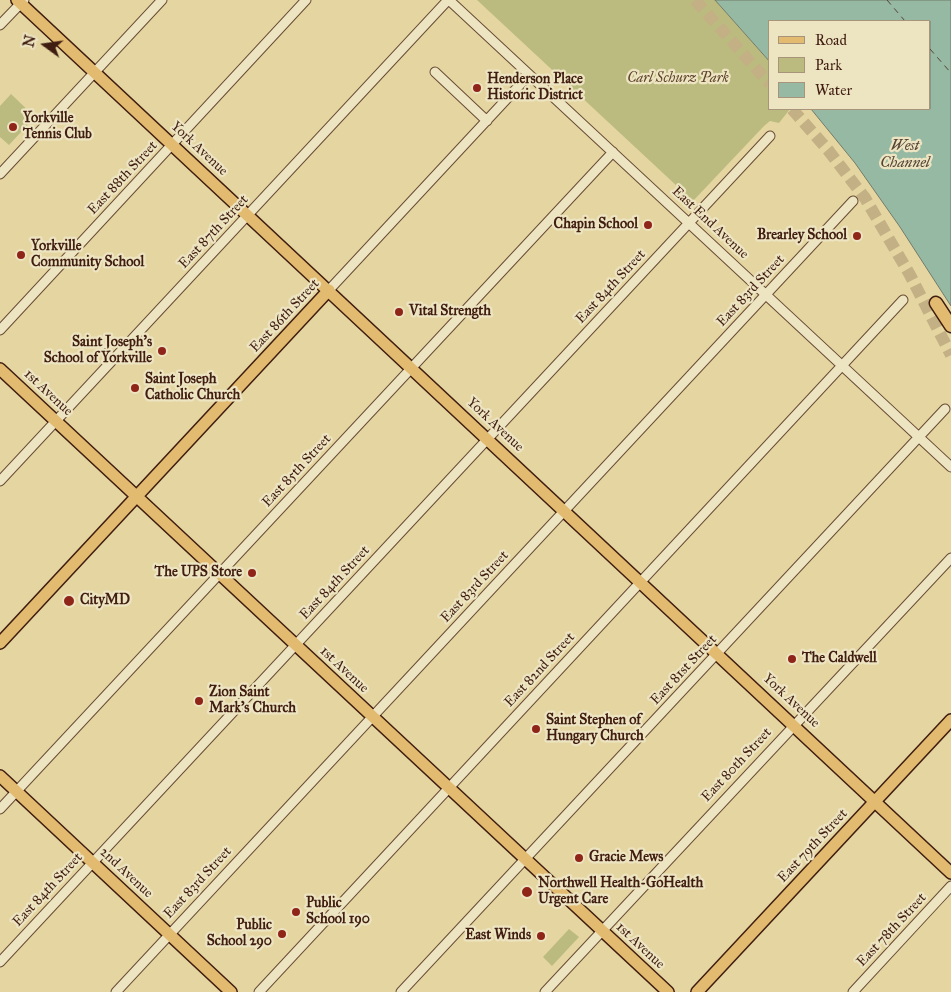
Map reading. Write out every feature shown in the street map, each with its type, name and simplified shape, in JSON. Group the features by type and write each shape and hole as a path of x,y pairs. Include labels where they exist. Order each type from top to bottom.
{"highway":[{"path":"936,304 951,326"}],"main road":[{"name":"York Avenue","path":"21,1 951,873"},
{"name":"East 86th Street","path":"0,642 329,290"},
{"name":"1st Avenue","path":"0,369 668,992"},
{"name":"East 79th Street","path":"697,992 951,720"},
{"name":"2nd Avenue","path":"0,776 231,992"}],"street":[{"path":"0,174 162,0"},
{"name":"East 88th Street","path":"0,330 306,0"},
{"name":"East End Avenue","path":"448,0 951,467"},
{"name":"East 87th Street","path":"0,481 448,0"},
{"path":"0,25 21,1"},
{"path":"435,72 487,121"},
{"name":"East 86th Street","path":"329,290 529,75"},
{"name":"East 84th Street","path":"0,962 770,136"},
{"name":"East 85th Street","path":"0,809 613,152"},
{"name":"East 83rd Street","path":"116,992 853,202"},
{"name":"East 82nd Street","path":"258,992 903,300"},
{"name":"East 81st Street","path":"400,992 945,409"},
{"name":"East 80th Street","path":"544,992 951,558"},
{"name":"East 78th Street","path":"853,992 951,886"}],"green space":[{"name":"Carl Schurz Park","path":"477,0 715,0 768,60 768,110 789,110 779,123 770,121 764,126 693,201"},
{"name":"Yorkville Tennis Club","path":"11,94 35,117 9,145 0,137 0,106"},
{"path":"569,929 579,937 552,966 543,957"}],"water":[{"name":"West Channel","path":"715,0 951,0 951,306 900,227 855,163 812,110 931,110 931,20 768,20 768,60"}],"ferry route":[{"path":"887,0 904,20"},
{"path":"931,50 951,73"}],"tunnel":[{"path":"695,0 768,82"},
{"path":"793,110 828,150 865,198 910,275 951,355"}],"place":[{"name":"Henderson Place Historic District","path":"477,88"},
{"name":"Yorkville Tennis Club","path":"13,127"},
{"name":"Chapin School","path":"648,225"},
{"name":"Brearley School","path":"857,236"},
{"name":"Yorkville Community School","path":"21,255"},
{"name":"Vital Strength","path":"399,312"},
{"name":"Saint Joseph's School of Yorkville","path":"162,351"},
{"name":"Saint Joseph Catholic Church","path":"135,388"},
{"name":"The UPS Store","path":"252,573"},
{"name":"CityMD","path":"69,601"},
{"name":"The Caldwell","path":"792,659"},
{"name":"Zion Saint Mark's Church","path":"199,701"},
{"name":"Saint Stephen of Hungary Church","path":"536,729"},
{"name":"Gracie Mews","path":"579,858"},
{"name":"Northwell Health-GoHealth Urgent Care","path":"527,892"},
{"name":"Public School 190","path":"296,912"},
{"name":"Public School 290","path":"282,934"},
{"name":"East Winds","path":"541,936"}]}
